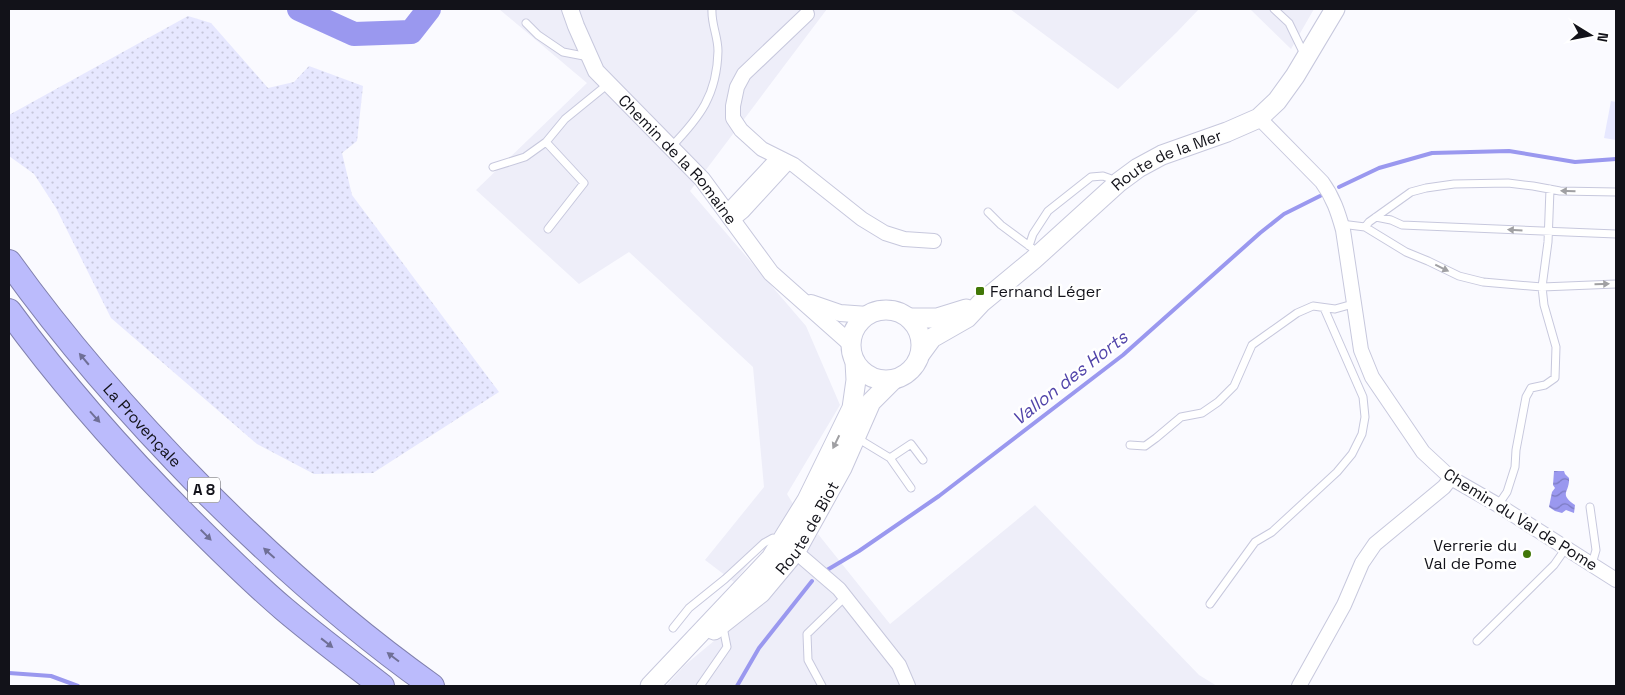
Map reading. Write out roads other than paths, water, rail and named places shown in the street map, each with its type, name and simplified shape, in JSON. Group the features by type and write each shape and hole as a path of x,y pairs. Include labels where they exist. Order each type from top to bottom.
{"highway":[{"name":"La Provençale","path":"9,262 72,345 130,414 234,520 301,582 364,635 432,686"},
{"name":"La Provençale","path":"9,311 26,335 76,396 149,478 283,608 382,686"}],"main road":[{"name":"Route de la Mer","path":"921,353 932,338 967,318 1034,250 1138,168 1162,155 1227,132 1259,118 1277,101 1306,58 1335,9"},
{"path":"909,318 937,318 981,303"},
{"path":"889,310 900,312 909,318 916,325 922,344 917,363 911,371 902,377 882,381 862,371 853,353 854,332 860,322 868,315 878,311 889,310"},
{"name":"Route de Biot","path":"650,686 757,572 771,558 789,546 807,500 852,408 856,380 853,353"},
{"name":"Route de Biot","path":"688,647 722,625 762,593 789,546 842,468 871,402 893,380"}],"street":[{"name":"Chemin de la Romaine","path":"570,9 596,70 702,179 771,273 802,300 853,353"},
{"path":"807,14 744,74 737,87 733,106 733,118 741,130 762,150 794,165 862,218 885,233 904,239 934,241"},
{"name":"Chemin du Val de Pome","path":"1259,118 1322,182 1338,210 1361,350 1372,377 1423,452 1451,478 1498,505 1616,580"},
{"path":"729,216 733,206 783,160"},
{"name":"Chemin de la Romaine","path":"802,300 840,313 868,315"},
{"path":"1299,686 1344,606 1362,563 1375,544 1444,487 1451,478"},
{"path":"789,546 846,597 899,665 908,686"}],"lane":[{"path":"671,147 690,127 702,111 711,94 716,73 718,50 716,33 711,20 712,9"},
{"path":"1274,9 1289,23 1306,58"},
{"path":"526,23 538,35 563,52 590,58"},
{"path":"493,167 525,157 546,142 565,120 608,83"},
{"path":"546,142 584,183 548,229"},
{"path":"1034,250 1033,234 1048,211 1091,177 1103,176 1119,182"},
{"path":"1365,227 1411,192 1454,184 1508,183 1560,191 1616,192"},
{"path":"1498,505 1507,492 1515,467 1516,450 1526,397 1531,388 1545,384 1555,378 1556,347 1544,305 1542,287 1545,272 1550,189"},
{"path":"988,212 1001,225 1034,250"},
{"path":"1376,217 1407,225 1616,234"},
{"path":"1341,224 1365,227 1398,248 1458,276 1483,282 1542,287 1616,284"},
{"path":"1130,445 1145,446 1181,416 1202,413 1218,402 1234,386 1252,345 1297,313 1313,306 1335,309 1353,304"},
{"path":"1210,604 1255,542 1272,532 1337,472 1352,454 1362,434 1365,417 1363,397 1324,308"},
{"path":"852,408 862,441 890,458 911,488"},
{"path":"890,458 911,444 923,460"},
{"path":"1590,507 1596,550 1592,564"},
{"path":"673,628 689,608 726,579 764,543 773,538 789,546"},
{"path":"1477,641 1554,565 1566,548"},
{"path":"700,686 727,648 722,625 751,585 757,572"},
{"path":"822,686 808,660 806,634 846,597"}],"water":[{"path":"1554,471 1564,471 1569,478 1566,495 1575,505 1574,513 1566,510 1562,513 1549,507 1552,492 1555,488 1553,485"}],"waterway":[{"path":"299,9 354,34 411,32 429,9"},
{"name":"Vallon des Horts","path":"1339,187 1379,168 1432,153 1509,151 1575,162 1616,159"},
{"name":"Vallon des Horts","path":"827,570 859,551 939,496 1123,355 1260,233 1284,214 1320,196"},
{"name":"Vallon des Horts","path":"737,686 759,648 812,581"},
{"name":"Vallon des Horts","path":"9,673 51,676 78,686"}],"place":[{"name":"Fernand Léger","path":"980,291"},
{"name":"Verrerie du Val de Pome","path":"1527,554"}]}
